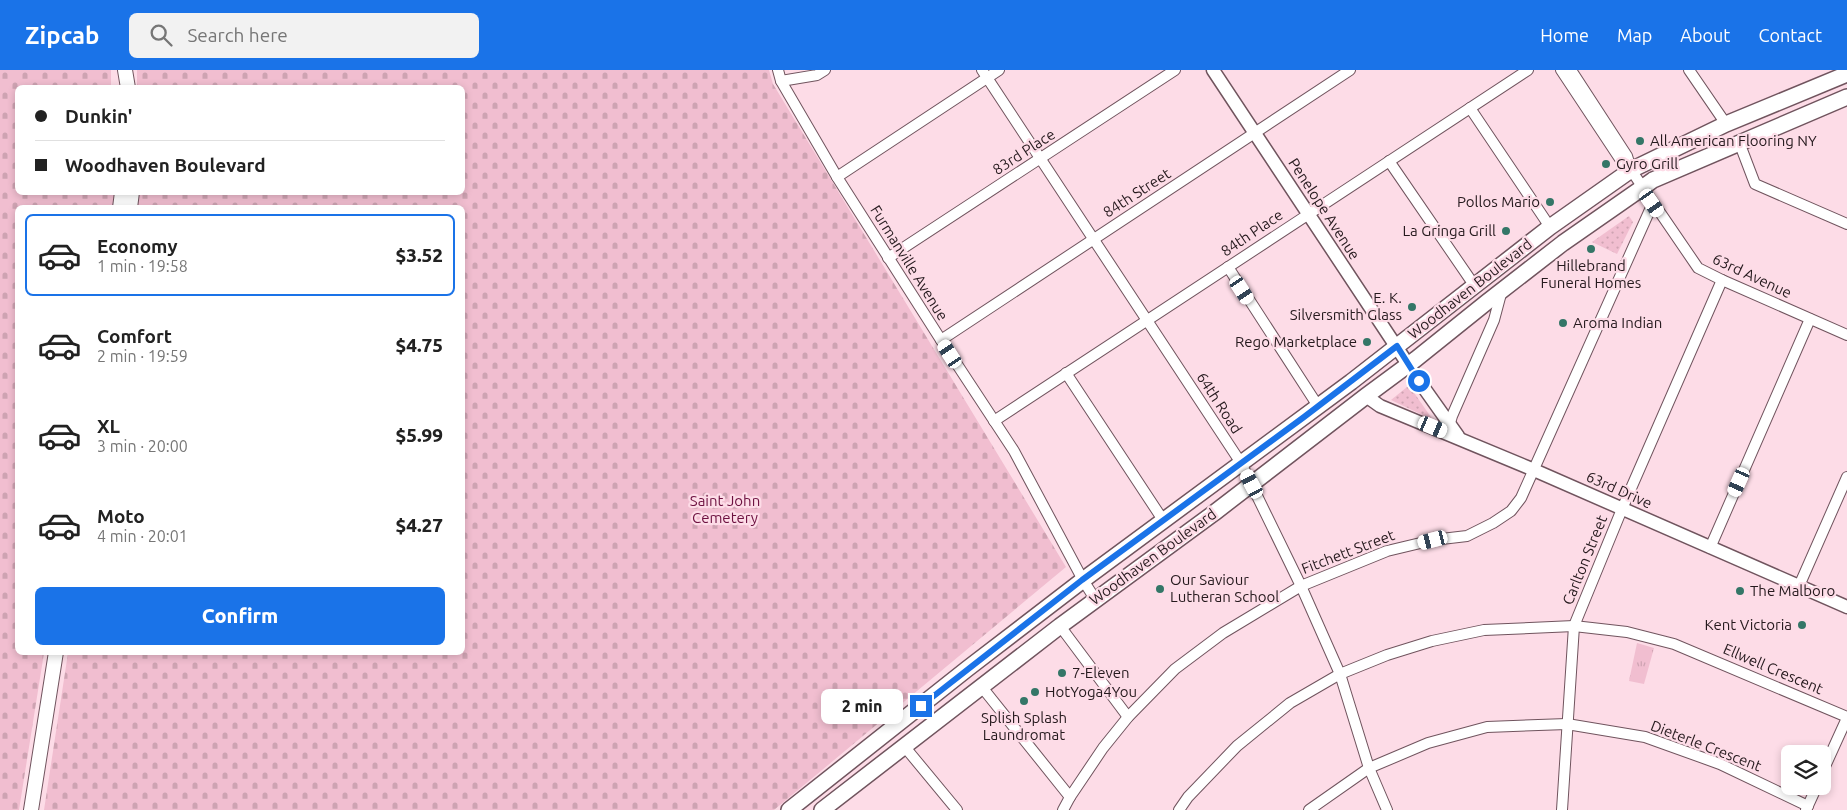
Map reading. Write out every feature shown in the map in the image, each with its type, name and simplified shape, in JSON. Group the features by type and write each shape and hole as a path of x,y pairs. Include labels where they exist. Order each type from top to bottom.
{"main road":[{"path":"119,85 120,70"},
{"path":"126,70 128,85"},
{"name":"Woodhaven Boulevard","path":"789,810 1082,580 1318,406 1550,227 1631,170 1726,124 1847,74"},
{"name":"Woodhaven Boulevard","path":"828,808 904,746 1095,599 1252,484 1564,243 1653,180 1738,142 1847,97"},
{"path":"31,810 56,655"}],"street":[{"name":"Furmanville Avenue","path":"778,70 781,81 837,177 1014,451 1082,580 1095,599"},
{"path":"781,81 817,75 825,70"},
{"path":"837,177 984,74 999,70"},
{"name":"83rd Place","path":"888,258 1175,70"},
{"name":"Penelope Avenue","path":"1213,70 1408,365"},
{"name":"84th Street","path":"941,340 1350,70"},
{"name":"84th Place","path":"994,421 1528,70"},
{"name":"63rd Avenue","path":"1561,70 1620,159 1631,170 1698,268 1847,335"},
{"name":"63rd Avenue","path":"1571,70 1627,156 1631,170"},
{"path":"1689,70 1726,124"},
{"name":"64th Road","path":"984,74 1241,463 1301,586 1340,674 1369,768 1387,810"},
{"path":"1470,108 1550,227"},
{"path":"1738,142 1755,184 1847,224"},
{"path":"1389,161 1474,285"},
{"name":"Fitchett Street","path":"1063,810 1103,748 1128,717 1175,669 1223,633 1301,586 1387,551 1433,540 1467,536 1493,524 1511,511 1521,498 1652,203"},
{"path":"1228,267 1318,406"},
{"name":"Carlton Street","path":"1562,810 1574,626 1622,509 1722,280"},
{"path":"1449,426 1494,320 1502,290"},
{"path":"1710,548 1810,319"},
{"name":"63rd Drive","path":"1408,365 1459,438 1847,607"},
{"path":"1066,373 1163,520"},
{"path":"1366,396 1380,406 1459,438"},
{"path":"1799,586 1847,477"},
{"path":"1060,626 1128,717"},
{"name":"Ellwell Crescent","path":"1179,810 1188,797 1237,746 1290,703 1340,674 1387,655 1432,641 1484,630 1574,626 1627,632 1674,644 1847,717"},
{"path":"981,686 1070,797"},
{"path":"1831,753 1847,717"},
{"name":"Dieterle Crescent","path":"1309,810 1369,768 1428,743 1486,727 1567,724 1645,737 1720,764 1807,808"},
{"path":"904,746 957,810"},
{"path":"817,788 828,808"},
{"path":"1807,808 1813,795"}],"green space":[{"path":"0,70 111,70 111,85 15,85 15,195 114,195 113,205 15,205 15,655 44,655 19,810 0,810"},
{"name":"Saint John Cemetery","path":"137,70 769,70 773,84 1066,567 774,810 44,810 68,655 465,655 465,205 137,205 139,195 465,195 465,85 137,85"},
{"path":"1629,216 1633,222 1617,254 1592,242"},
{"path":"1407,387 1410,387 1433,420 1391,400"},
{"path":"1637,643 1654,648 1644,684 1629,681"}],"place":[{"name":"All American Flooring NY","path":"1640,141"},
{"name":"Gyro Grill","path":"1606,164"},
{"name":"Pollos Mario","path":"1550,202"},
{"name":"La Gringa Grill","path":"1506,231"},
{"name":"Hillebrand Funeral Homes","path":"1591,249"},
{"name":"E. K. Silversmith Glass","path":"1412,307"},
{"name":"Aroma Indian","path":"1563,323"},
{"name":"Rego Marketplace","path":"1367,342"},
{"name":"Our Saviour Lutheran School","path":"1160,589"},
{"name":"The Malboro","path":"1740,591"},
{"name":"Kent Victoria","path":"1802,625"},
{"name":"7-Eleven","path":"1062,673"},
{"name":"HotYoga4You","path":"1035,692"},
{"name":"Splish Splash Laundromat","path":"1024,701"}],"route":[{"path":"921,706 1082,580 1304,417 1397,346 1419,381"}]}
